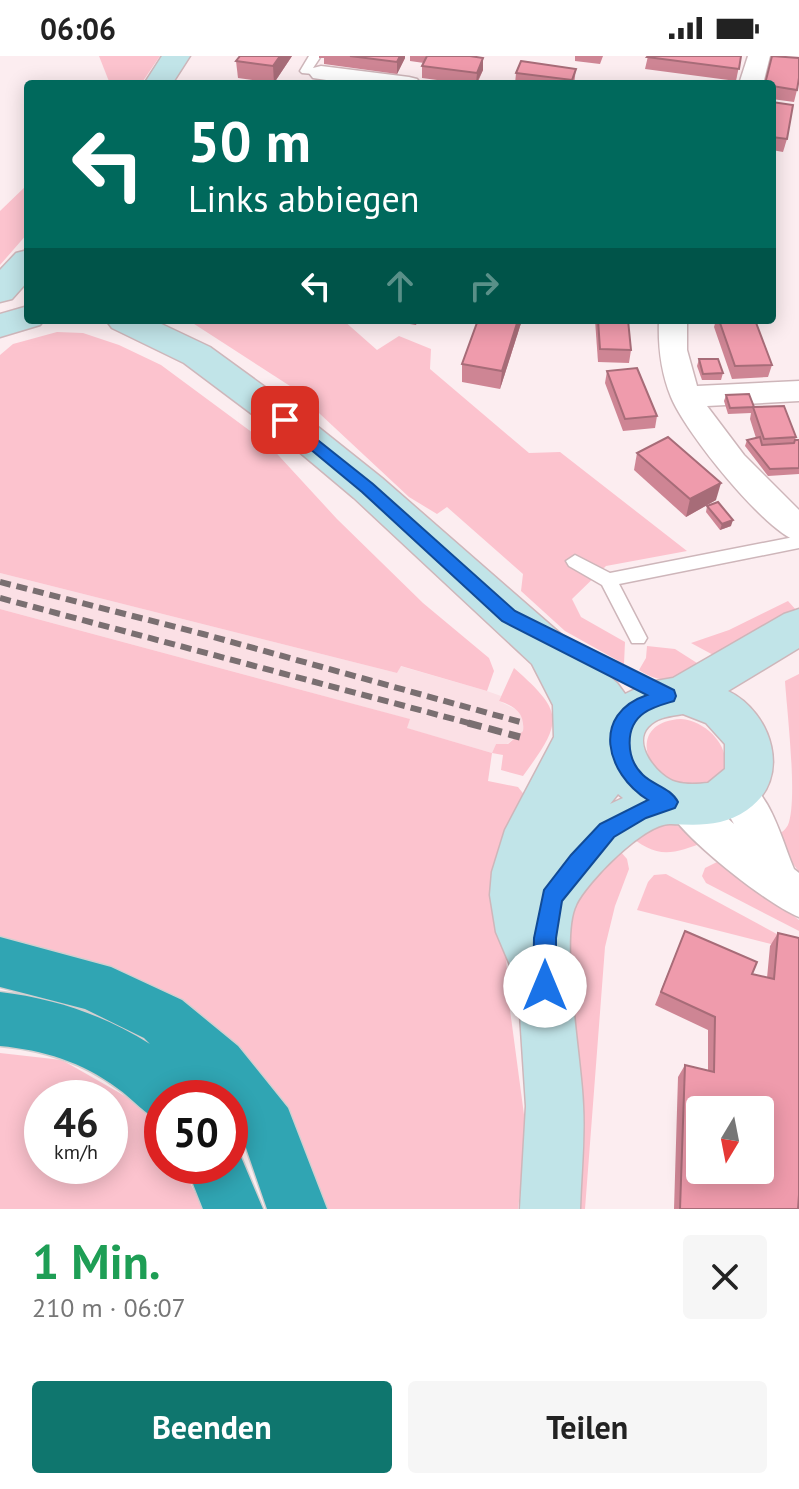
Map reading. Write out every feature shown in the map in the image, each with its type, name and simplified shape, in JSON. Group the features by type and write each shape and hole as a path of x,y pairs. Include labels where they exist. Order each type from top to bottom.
{"highway":[{"path":"0,962 92,985 163,1019 218,1066 268,1128 297,1209"},
{"path":"0,1019 20,1020 78,1036 152,1080"},
{"path":"223,1184 233,1209"}],"main road":[{"path":"0,326 24,318"},
{"path":"132,324 197,355 254,395 368,488 607,702 637,783 677,804"},
{"path":"508,616 675,695 718,706 743,730 750,746 752,763 747,778 736,792 714,803 677,804 639,812 607,830 551,897"},
{"path":"550,1209 555,1106 545,986 545,938 554,858 561,838 621,742 639,706 675,695 783,636"},
{"path":"743,730 747,694 783,636"},
{"path":"545,986 519,921 518,876 526,834 574,749 580,717 572,691 547,651"}],"street":[{"path":"752,80 759,56"},
{"path":"318,64 391,80"},
{"path":"672,324 675,363 686,397 717,445 799,530"},
{"path":"686,397 799,391"},
{"path":"736,792 750,813 788,889"},
{"path":"677,804 788,889"}],"lane":[{"path":"608,580 799,542"},
{"path":"575,561 608,580 638,638"}],"shaded area":[{"path":"99,56 160,56 144,80 108,80"},
{"path":"24,188 24,238 0,265 0,211"},
{"path":"194,324 348,324 377,350 399,336 431,349 430,369 529,453 560,452 687,551 606,566 572,599 581,617 625,642 624,664 565,631 521,591 523,574 447,507 437,514 409,497 290,386"},
{"path":"57,332 83,333 119,345 161,365 268,444 337,519 423,603 489,658 494,671 487,691 401,666 397,673 0,573 0,355 13,344"},
{"path":"0,573 397,673 400,666 487,691 501,696 499,701 517,710 523,718 523,731 507,744 496,744 492,753 406,728 409,719 0,609"},
{"path":"788,601 797,611 744,637 717,657 691,643 729,630"},
{"path":"0,609 410,719 407,728 492,753 488,781 518,787 526,797 504,913 508,995 527,1137 518,1209 325,1209 303,1147 267,1088 0,942"},
{"path":"647,646 675,649 708,670 665,680 648,675 639,670 646,658"},
{"path":"514,668 550,707 553,718 551,730 523,776 501,770 503,755 492,753 496,744 508,744 523,731 518,711 499,701"},
{"path":"799,674 799,872 773,837 787,827 791,813 792,777 785,681"},
{"path":"681,719 707,729 723,750 725,761 722,772 714,780 699,785 681,785 655,768 648,756 647,743 651,732 662,723"},
{"path":"672,823 707,841 682,850 663,852 645,846 624,831"},
{"path":"620,851 627,859 629,869 615,906 605,947 585,1209 573,1209 567,934 579,887"},
{"path":"721,860 799,920 799,931 706,883 702,876 705,868"},
{"path":"666,874 799,946 799,951 637,910 648,882 654,875"},
{"path":"0,1053 62,1060 97,1080 24,1080 24,1184 128,1184 128,1098 144,1107 144,1184 191,1184 204,1209 0,1209"}],"building":[{"path":"240,56 280,56 273,66 236,61"},
{"path":"350,56 400,56 397,62"},
{"path":"427,56 483,58 477,73 422,66"},
{"path":"648,56 741,56 739,69"},
{"path":"772,56 799,58 797,90 776,87 776,80 766,80"},
{"path":"521,61 576,69 572,80 516,73"},
{"path":"776,103 793,105 787,139 776,138"},
{"path":"477,324 517,324 502,371 462,364"},
{"path":"598,324 628,324 631,350 600,349"},
{"path":"720,324 757,324 772,365 735,366"},
{"path":"699,359 718,359 723,373 703,374"},
{"path":"637,368 657,416 625,419 607,371"},
{"path":"749,394 754,407 730,408 726,395"},
{"path":"784,406 796,437 764,439 753,407"},
{"path":"668,437 721,483 690,499 637,453"},
{"path":"760,437 762,445 799,440 799,468 770,469 747,440"},
{"path":"718,502 733,520 722,524 707,506"},
{"path":"685,931 757,962 752,974 774,979 778,933 799,938 798,1209 680,1209 685,1065 714,1072 715,1017 661,992"}],"railway":[{"path":"0,582 203,634 524,723"},
{"path":"0,598 476,725"},
{"path":"468,723 520,737"}],"route":[{"path":"285,420 368,488 508,616 667,696 652,699 628,715 619,741 620,756 637,783 668,802 639,812 607,830 551,897 545,938 545,986"}]}
